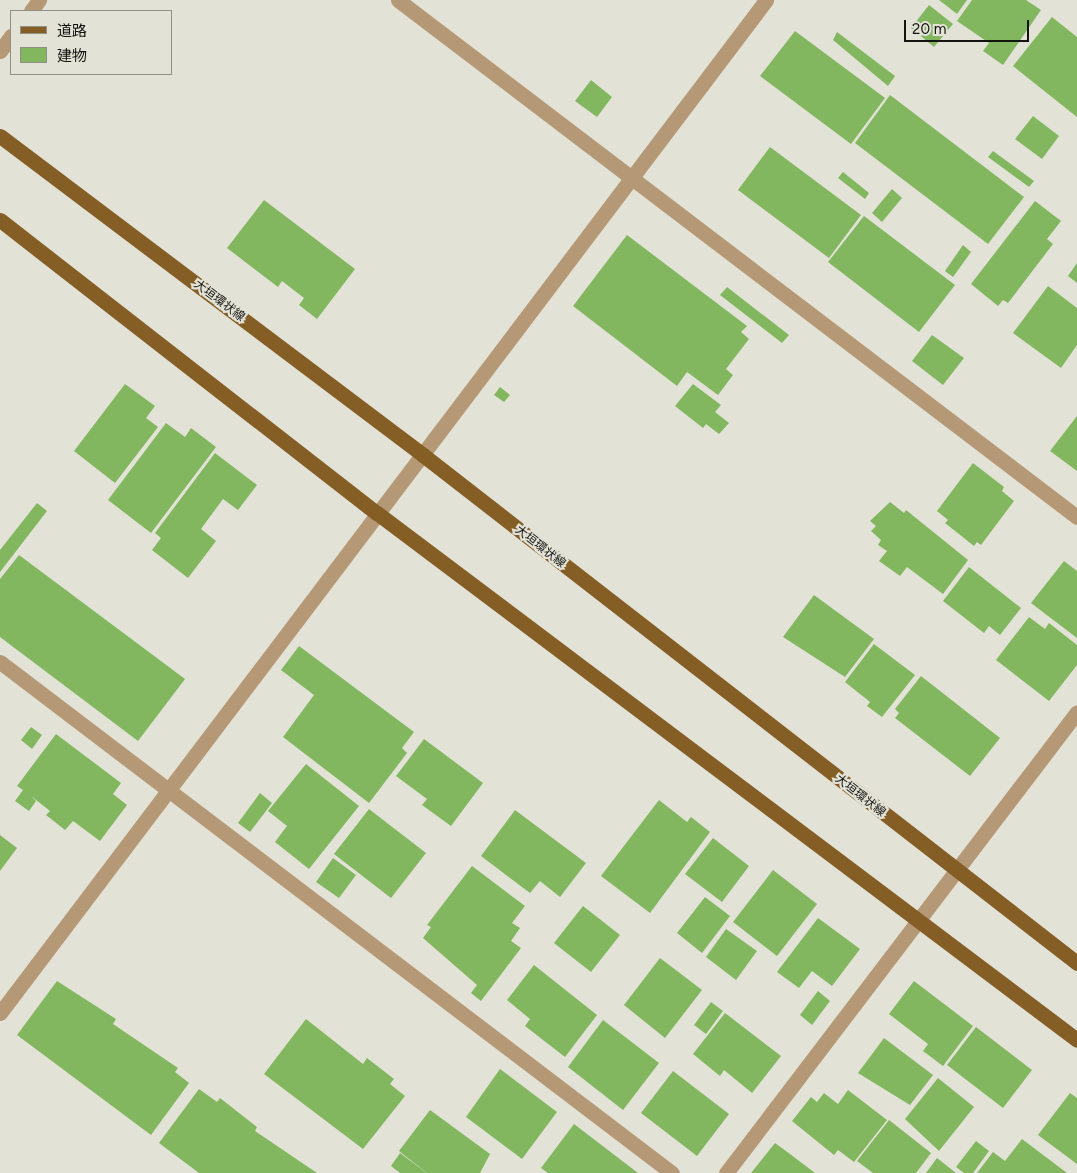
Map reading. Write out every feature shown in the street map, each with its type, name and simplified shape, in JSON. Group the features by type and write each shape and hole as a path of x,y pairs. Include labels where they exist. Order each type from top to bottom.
{"main road":[{"name":"大垣環状線","path":"0,136 423,455 958,873 1077,963"},
{"path":"0,220 377,513 919,917 1077,1040"}],"street":[{"path":"31,10 39,0"},
{"path":"398,0 1077,517"},
{"path":"0,1013 168,788 423,455 766,0"},
{"path":"0,51 10,37"},
{"path":"0,662 672,1173"},
{"path":"726,1173 919,917 958,873 1077,712"}],"building":[{"path":"939,0 967,0 957,14"},
{"path":"972,0 1026,0 1041,10 1003,65 983,51 989,43 957,21"},
{"path":"929,5 953,24 934,47 911,28"},
{"path":"1052,17 1077,37 1077,117 1013,66"},
{"path":"795,31 885,98 851,144 760,76"},
{"path":"837,32 895,76 888,86 833,40"},
{"path":"591,80 612,97 597,117 575,101"},
{"path":"890,95 1024,197 988,244 855,143"},
{"path":"1033,116 1059,136 1042,159 1015,139"},
{"path":"770,147 861,215 829,258 738,190"},
{"path":"993,151 1034,181 1029,187 988,157"},
{"path":"843,172 869,193 865,199 838,178"},
{"path":"892,189 902,198 882,222 872,213"},
{"path":"264,200 355,269 317,319 299,305 304,298 282,281 278,287 227,248"},
{"path":"1035,201 1061,221 1047,239 1053,244 1008,303 1003,300 998,306 971,284"},
{"path":"864,216 955,285 919,332 828,262"},
{"path":"627,235 747,326 741,332 749,339 726,369 733,375 718,395 687,372 677,386 573,306"},
{"path":"963,245 971,252 953,277 945,271"},
{"path":"1077,263 1077,283 1068,276"},
{"path":"1048,286 1077,308 1077,345 1061,368 1013,333"},
{"path":"727,287 789,335 782,343 720,295"},
{"path":"932,335 964,358 943,385 912,361"},
{"path":"125,384 155,406 146,418 158,427 115,483 74,451"},
{"path":"693,384 721,405 715,412 729,423 719,434 706,424 703,428 675,406"},
{"path":"500,387 510,395 504,402 494,395"},
{"path":"1077,416 1077,471 1050,451"},
{"path":"166,423 185,437 191,428 216,447 151,533 108,500"},
{"path":"215,453 257,485 238,510 223,499 201,529 216,541 188,578 152,550 161,538 155,533"},
{"path":"973,463 1004,487 1002,491 1014,501 981,545 977,542 974,546 945,523 948,520 937,511"},
{"path":"890,502 904,513 906,510 968,560 943,594 907,567 900,576 879,561 887,551 878,545 881,540 871,531 876,526 870,521"},
{"path":"37,503 47,511 0,572 0,550"},
{"path":"19,555 185,679 138,741 0,637 0,579"},
{"path":"1064,561 1077,571 1077,638 1031,603"},
{"path":"969,567 1021,608 1000,635 989,626 984,633 943,601"},
{"path":"814,595 874,639 845,677 783,637"},
{"path":"1029,617 1045,629 1049,623 1077,645 1077,665 1049,701 996,660"},
{"path":"874,644 915,675 882,717 867,706 870,702 845,682"},
{"path":"299,646 414,732 402,748 407,753 369,803 283,737 314,695 281,670"},
{"path":"921,676 1000,738 970,776 895,718 899,713 895,709"},
{"path":"31,727 42,735 32,749 21,740"},
{"path":"56,734 121,783 113,794 127,805 100,841 73,821 65,830 46,815 50,811 31,796 36,801 29,811 15,801 23,790 17,786"},
{"path":"424,739 483,783 451,826 422,805 427,799 396,776"},
{"path":"306,764 359,806 309,869 275,842 287,826 268,811"},
{"path":"260,793 272,803 250,832 238,823"},
{"path":"659,800 687,822 691,817 710,832 650,913 601,876"},
{"path":"369,809 426,853 391,898 334,854"},
{"path":"515,810 586,863 560,897 540,881 530,893 481,856"},
{"path":"0,835 17,848 0,871"},
{"path":"713,838 749,866 722,902 685,874"},
{"path":"333,858 356,875 339,898 316,882"},
{"path":"472,866 525,906 512,923 520,928 511,941 521,948 481,1001 471,993 477,985 423,938 431,927 427,925"},
{"path":"773,870 817,904 777,956 733,922"},
{"path":"705,897 730,916 702,953 677,933"},
{"path":"583,906 620,935 591,972 554,943"},
{"path":"818,918 860,949 832,986 812,971 799,988 777,972"},
{"path":"726,929 757,951 736,980 706,957"},
{"path":"660,958 702,990 665,1038 624,1005"},
{"path":"534,965 597,1015 565,1057 525,1026 530,1019 507,1000"},
{"path":"57,981 116,1019 113,1024 178,1068 175,1072 189,1083 151,1135 17,1035"},
{"path":"914,981 973,1026 943,1066 923,1051 928,1044 889,1014"},
{"path":"818,991 830,1001 812,1025 800,1015"},
{"path":"711,1002 723,1011 706,1034 694,1025"},
{"path":"725,1013 781,1056 752,1093 724,1070 720,1076 693,1054"},
{"path":"306,1019 363,1064 367,1058 394,1079 390,1084 405,1096 363,1149 264,1074"},
{"path":"603,1020 659,1063 623,1110 568,1067"},
{"path":"976,1027 1032,1070 1003,1108 947,1065"},
{"path":"884,1038 933,1075 910,1105 858,1073"},
{"path":"500,1069 557,1112 522,1159 466,1117"},
{"path":"673,1071 729,1114 697,1156 641,1113"},
{"path":"938,1078 974,1107 939,1151 905,1119"},
{"path":"199,1089 217,1102 220,1098 257,1127 255,1131 317,1173 199,1173 159,1143"},
{"path":"848,1090 887,1120 854,1162 838,1150 834,1155 792,1121 811,1097 817,1102 824,1093 838,1104"},
{"path":"1070,1093 1077,1098 1077,1164 1038,1135"},
{"path":"430,1110 490,1154 480,1173 427,1173 399,1151"},
{"path":"889,1120 931,1153 916,1173 873,1173 857,1161"},
{"path":"574,1124 638,1173 548,1173 541,1168"},
{"path":"1022,1139 1067,1173 977,1173 993,1152 1005,1161"},
{"path":"976,1141 989,1151 973,1173 964,1173 956,1167"},
{"path":"775,1143 790,1154 815,1173 751,1173"},
{"path":"400,1153 427,1173 400,1173 391,1166"},
{"path":"937,1158 956,1173 926,1173"}]}
